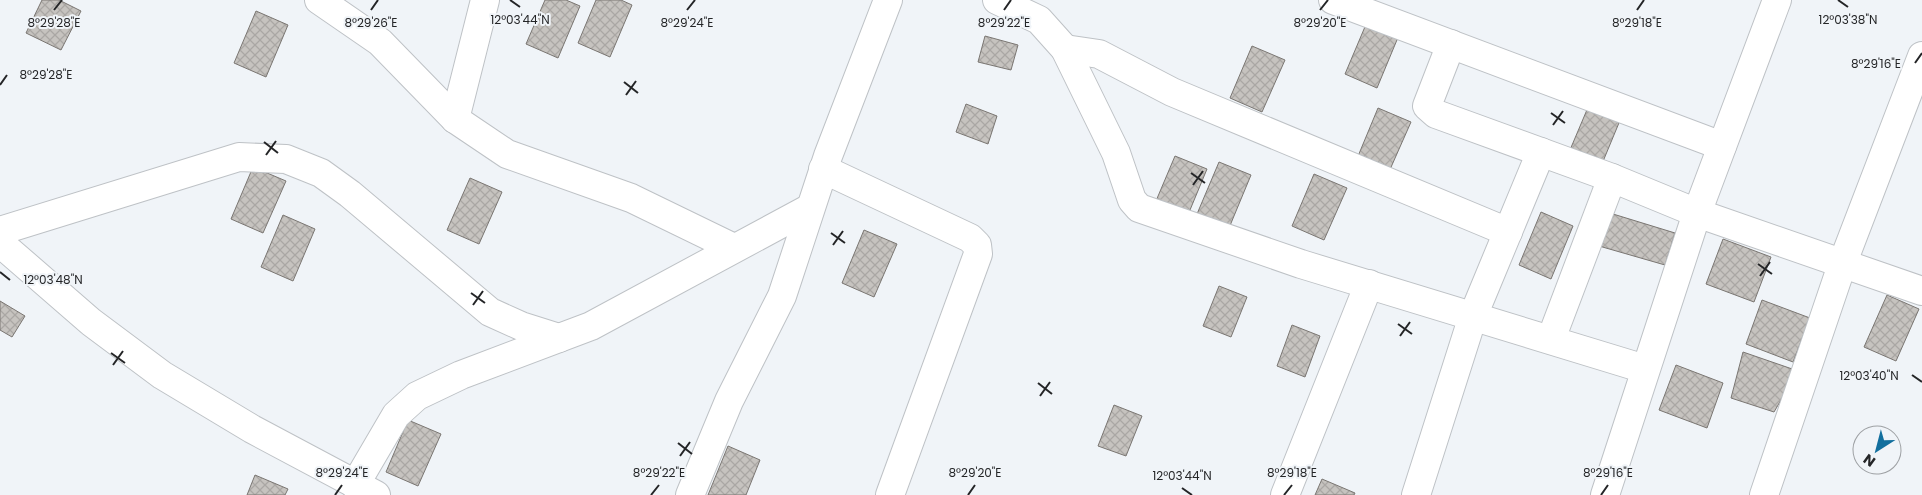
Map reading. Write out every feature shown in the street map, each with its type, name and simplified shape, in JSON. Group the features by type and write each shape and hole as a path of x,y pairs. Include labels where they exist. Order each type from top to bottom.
{"street":[{"path":"319,0 380,42 455,119 507,154 631,198 734,248"},
{"path":"455,119 485,0"},
{"path":"690,495 729,401 782,296 823,169 888,0"},
{"path":"996,0 1039,20 1065,49 1116,153 1132,200 1139,208 1369,284 1551,339 1645,370"},
{"path":"1333,0 1722,146"},
{"path":"1605,495 1697,213 1776,0"},
{"path":"1450,44 1427,106 1436,114 1612,178 1697,213 1843,262 1922,291"},
{"path":"1065,49 1099,54 1172,92 1508,232"},
{"path":"1764,495 1843,262 1922,56"},
{"path":"1416,495 1473,316 1541,152"},
{"path":"0,231 239,157 286,159 321,173 350,194 490,312 521,326 559,338"},
{"path":"823,169 970,238 977,245 978,254 890,495"},
{"path":"1551,339 1612,178"},
{"path":"0,243 91,322 162,375 252,430 365,490 396,415 417,396 461,375 591,326 810,208"},
{"path":"1285,495 1369,284"}],"building":[{"path":"42,0 59,0 81,11 61,50 26,33"},
{"path":"545,0 566,0 580,6 558,58 526,44"},
{"path":"596,0 621,0 632,5 610,57 578,43"},
{"path":"256,11 288,25 266,77 234,63"},
{"path":"1367,22 1399,35 1377,88 1345,74"},
{"path":"985,36 1018,45 1011,70 978,62"},
{"path":"1252,46 1285,60 1262,112 1230,98"},
{"path":"966,104 997,116 988,144 956,132"},
{"path":"1589,105 1621,118 1599,171 1567,157"},
{"path":"1378,108 1411,122 1388,174 1356,161"},
{"path":"1175,156 1207,169 1185,222 1153,208"},
{"path":"1219,162 1251,175 1229,228 1197,214"},
{"path":"253,167 286,181 263,233 231,219"},
{"path":"1314,174 1347,188 1324,240 1292,226"},
{"path":"470,178 502,192 479,244 447,230"},
{"path":"1541,212 1573,226 1551,279 1519,265"},
{"path":"1613,214 1675,233 1665,265 1599,246"},
{"path":"283,215 315,229 293,281 261,267"},
{"path":"864,230 897,244 874,297 842,283"},
{"path":"1723,239 1771,257 1754,302 1706,284"},
{"path":"1219,286 1247,297 1231,337 1203,326"},
{"path":"1887,295 1919,309 1896,361 1864,347"},
{"path":"1762,300 1810,318 1793,362 1746,344"},
{"path":"0,301 25,316 12,337 0,330"},
{"path":"1292,325 1320,336 1305,377 1277,366"},
{"path":"1743,352 1798,371 1774,412 1731,398"},
{"path":"1676,365 1723,383 1707,428 1659,410"},
{"path":"1114,405 1142,416 1126,456 1098,446"},
{"path":"408,420 441,434 418,486 386,472"},
{"path":"728,446 760,460 746,495 708,495"},
{"path":"255,475 288,489 285,495 247,495"},
{"path":"1322,479 1355,493 1354,495 1315,495"}]}
